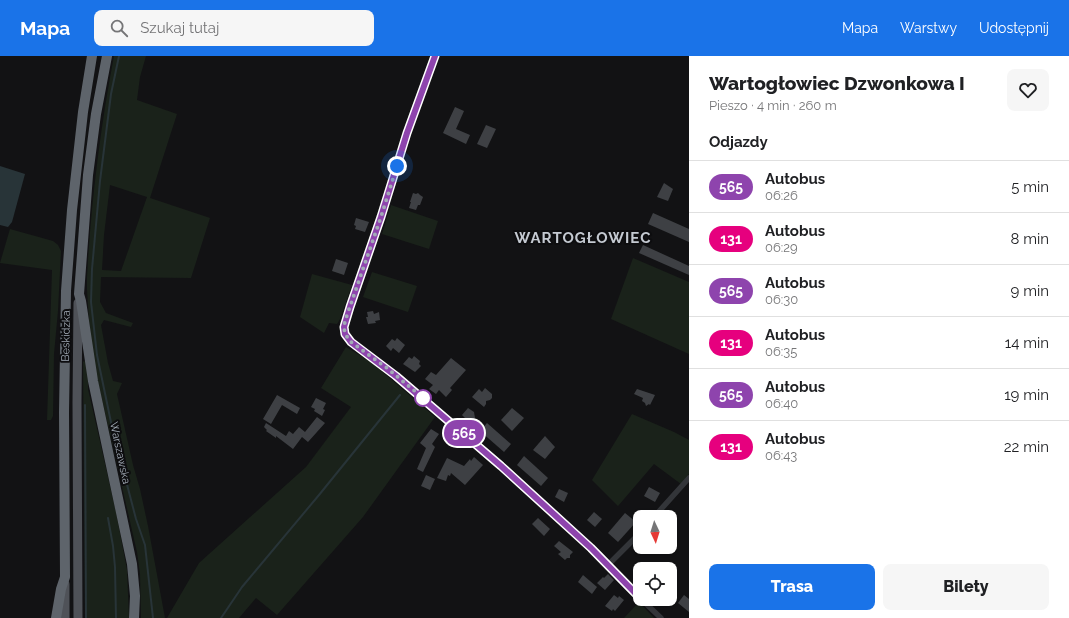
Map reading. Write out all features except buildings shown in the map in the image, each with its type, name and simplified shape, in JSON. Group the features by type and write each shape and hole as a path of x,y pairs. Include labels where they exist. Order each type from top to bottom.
{"highway":[{"name":"Beskidzka","path":"65,577 64,398 66,292 73,202 83,112 92,56"},
{"name":"Beskidzka","path":"79,294 88,175 96,114 106,56"},
{"name":"Warszawska","path":"79,294 95,395 132,564 135,596 134,618"},
{"path":"56,618 61,588 65,577"}],"main road":[{"name":"Beskidzka","path":"78,618 77,387 79,294"},
{"name":"Beskidzka","path":"65,577 65,618"}],"street":[{"path":"435,56 407,133 381,217 348,314 344,327 345,334 355,346 387,368 544,504 633,590"},
{"path":"660,510 689,478"},
{"path":"608,565 633,540"},
{"path":"649,606 661,618"}],"shaded area":[{"path":"114,56 146,56 140,77 137,100 177,114 150,198 210,218 191,278 101,277 100,302 106,313 133,323 131,327 104,320 101,325 113,381 122,383 117,394 148,526 165,618 141,618 140,574 137,552 94,365 89,321 87,277 91,222 100,138","holes":["110,185 147,197 121,271 102,270 104,235"]},
{"path":"0,166 25,174 12,222 8,227 0,225"},
{"path":"391,205 438,221 429,249 382,234"},
{"path":"10,229 53,241 58,245 61,251 54,354 53,416 51,420 47,420 52,270 0,263"},
{"path":"633,258 689,282 689,354 611,319"},
{"path":"372,272 417,286 408,312 363,297"},
{"path":"312,274 352,285 340,319 337,324 329,323 324,333 300,317"},
{"path":"346,347 371,362 435,417 363,517 277,615 256,598 239,618 167,618 199,563 306,467 351,407 321,388"},
{"path":"84,361 86,362 88,370 88,389 116,512 127,570 129,618 85,618"},
{"path":"632,414 689,440 689,474 681,484 654,464 618,506 592,480"},
{"path":"635,606 643,606 654,618 624,618"}],"waterway":[{"path":"119,56 111,94 100,181 92,269 91,302 97,355 112,427 136,519 145,545 153,618"},
{"path":"221,618 242,587 400,395"},
{"path":"85,405 86,618"},
{"path":"108,518 115,567 116,618"}],"bus line":[{"name":"565","path":"435,56 407,133 381,217 345,321 345,334 355,346 378,361 396,376 544,504 591,548 633,591"}],"district":[{"name":"WARTOGŁOWIEC","path":"583,238"}],"route":[{"path":"397,166 344,327 347,338 355,346 387,368 423,398"}]}
